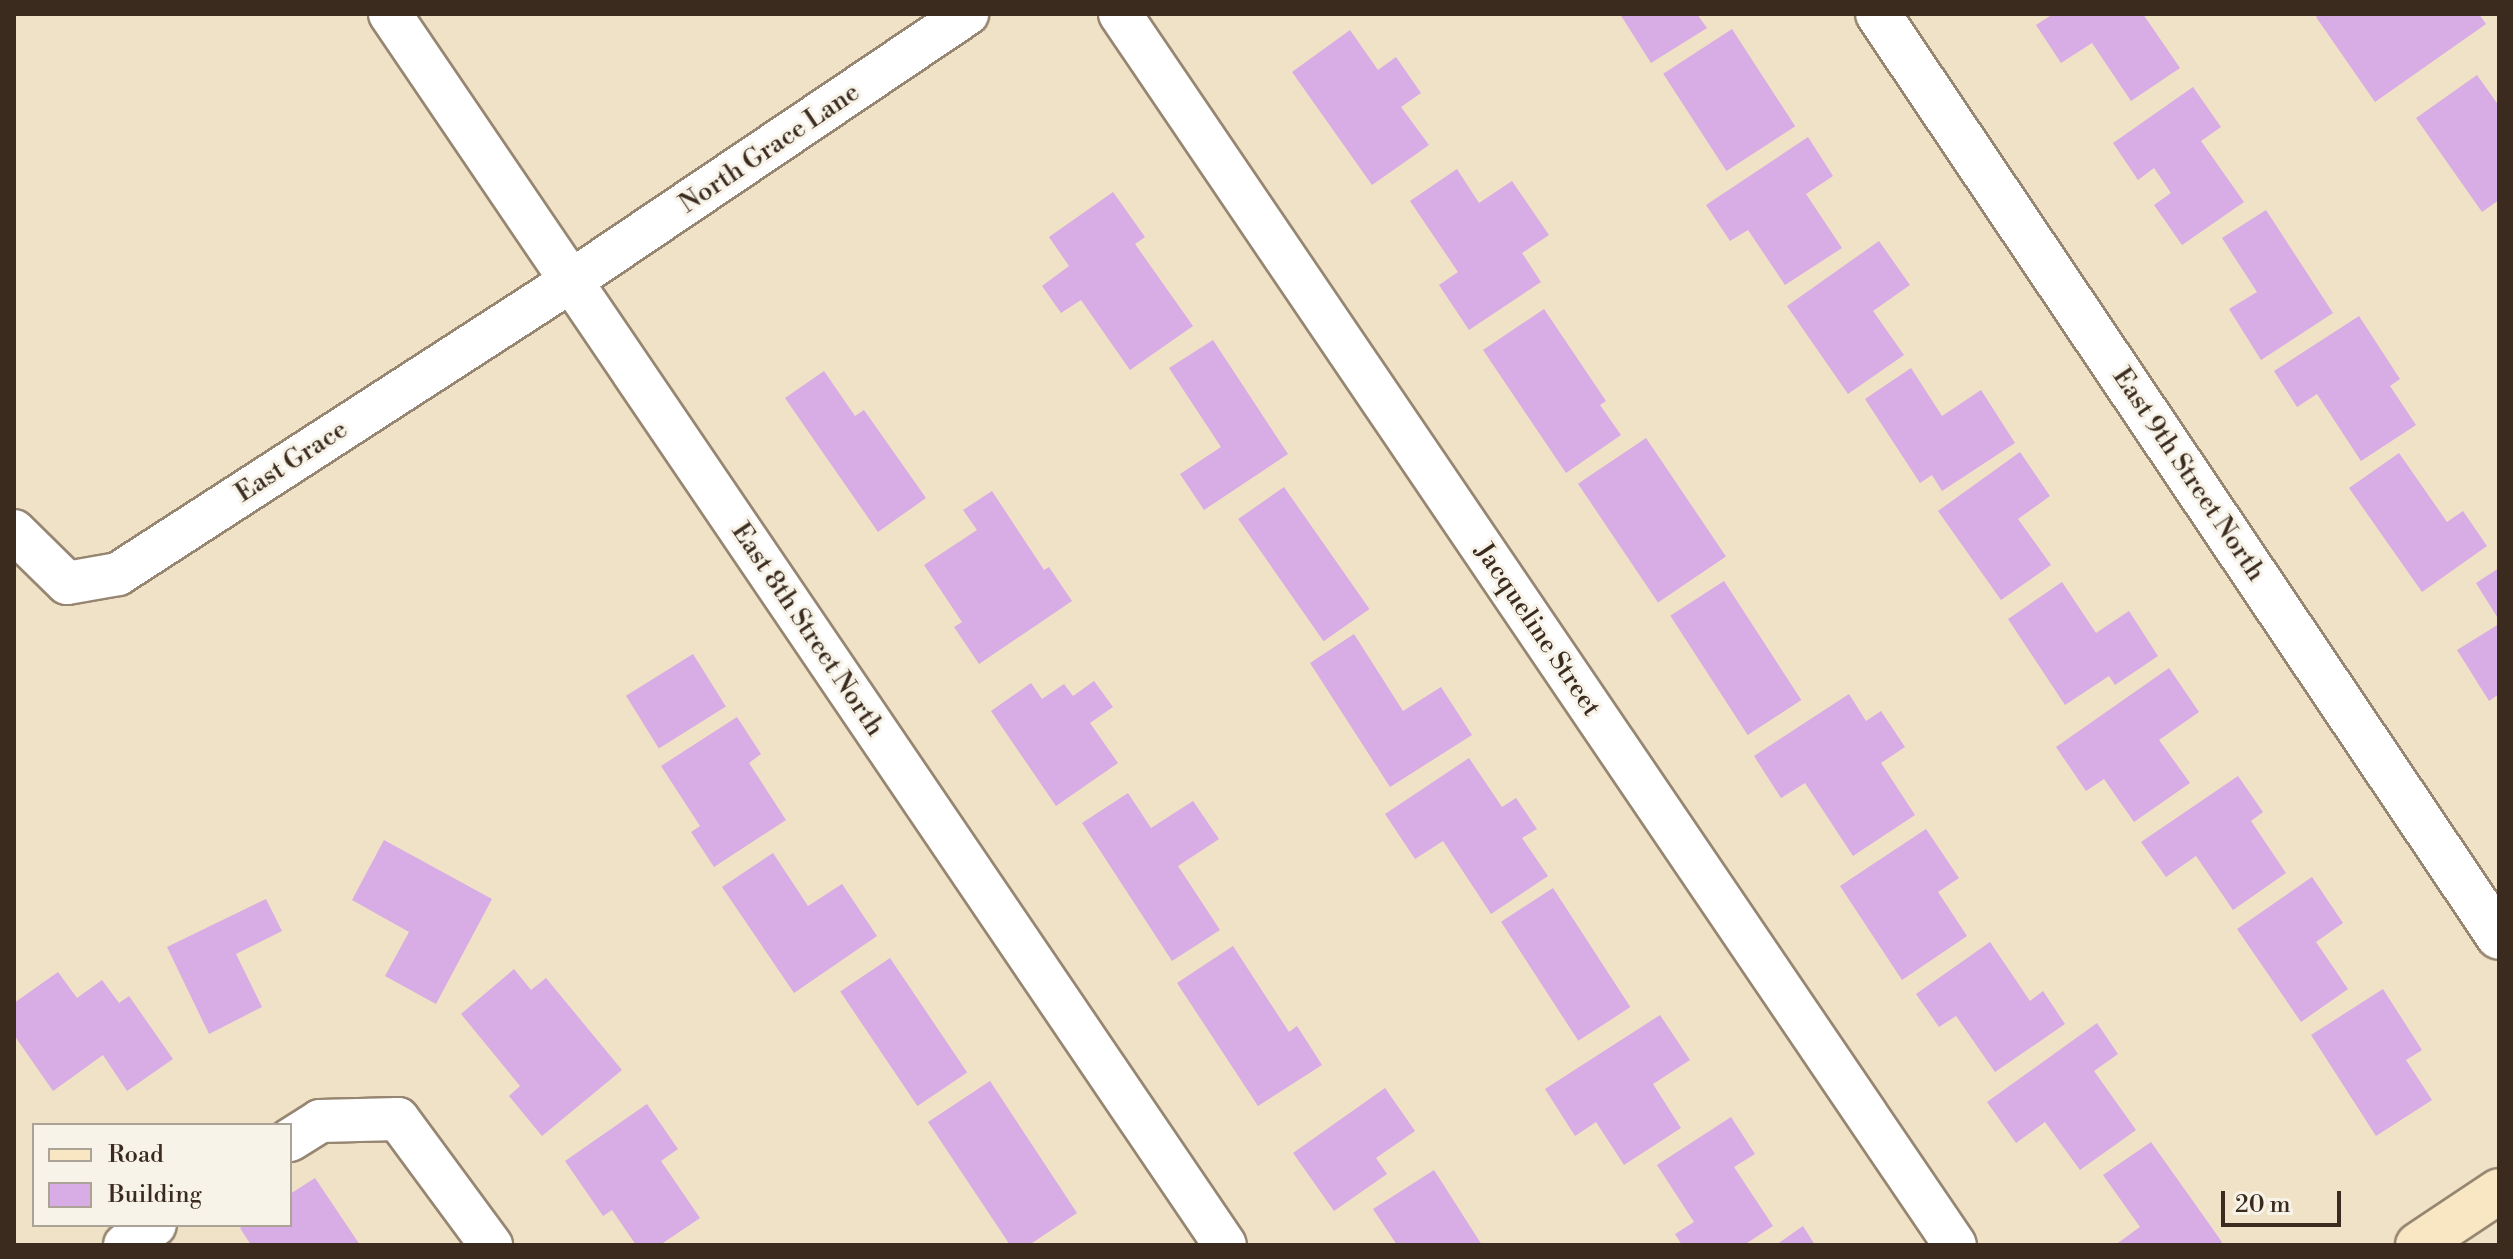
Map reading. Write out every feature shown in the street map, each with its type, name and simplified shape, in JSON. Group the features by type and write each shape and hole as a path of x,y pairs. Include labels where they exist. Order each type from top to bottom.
{"main road":[{"path":"2418,1245 2499,1191"}],"street":[{"name":"East 8th Street North","path":"390,14 1225,1245"},
{"name":"North Grace Lane","path":"571,281 967,14"},
{"name":"Jacqueline Street","path":"1120,14 1955,1245"},
{"name":"East 9th Street North","path":"1878,14 2499,937"},
{"name":"East Grace","path":"14,531 67,583 118,574 571,281"},
{"path":"292,1139 320,1121 398,1119 491,1245"},
{"path":"125,1245 152,1227"}],"building":[{"path":"1620,14 1697,14 1707,28 1651,63"},
{"path":"2053,14 2143,14 2180,68 2131,101 2092,43 2061,63 2036,25"},
{"path":"2320,14 2479,14 2486,24 2375,102 2316,17"},
{"path":"1732,29 1795,126 1726,171 1663,74"},
{"path":"1350,30 1378,70 1396,57 1421,93 1401,107 1429,145 1372,185 1292,72"},
{"path":"2477,75 2499,106 2499,200 2482,212 2416,118"},
{"path":"2193,87 2221,127 2201,141 2244,202 2182,245 2154,205 2171,193 2154,168 2138,180 2113,143"},
{"path":"1808,137 1833,176 1806,194 1842,248 1785,285 1748,230 1730,241 1706,205"},
{"path":"1457,169 1479,203 1512,181 1549,235 1522,253 1541,282 1469,330 1439,285 1458,272 1410,201"},
{"path":"1113,192 1145,237 1135,244 1193,326 1130,370 1081,300 1061,313 1042,286 1069,266 1049,237"},
{"path":"2266,210 2333,313 2261,360 2229,309 2257,292 2222,238"},
{"path":"1879,241 1910,285 1873,311 1904,355 1848,394 1787,306"},
{"path":"1544,309 1606,401 1600,405 1621,435 1566,473 1483,350"},
{"path":"2359,316 2400,379 2390,386 2416,425 2361,461 2317,394 2297,407 2274,371"},
{"path":"1213,340 1288,454 1204,510 1180,474 1221,447 1169,368"},
{"path":"1911,368 1942,416 1981,390 2015,443 1942,491 1932,475 1920,483 1865,399"},
{"path":"824,371 855,416 864,410 926,498 878,532 785,398"},
{"path":"1646,438 1726,557 1658,602 1578,484"},
{"path":"2020,452 2050,496 2018,519 2051,565 2001,600 1938,511"},
{"path":"2399,453 2447,522 2463,511 2487,546 2422,592 2349,488"},
{"path":"1284,487 1369,609 1324,641 1238,519"},
{"path":"992,491 1044,570 1049,567 1072,601 979,664 954,627 962,622 924,565 977,530 963,510"},
{"path":"2499,568 2499,620 2476,583"},
{"path":"1724,581 1801,700 1748,735 1670,616"},
{"path":"2062,582 2096,633 2129,611 2158,656 2115,685 2109,676 2065,705 2008,619"},
{"path":"2499,624 2499,694 2489,701 2457,650"},
{"path":"1354,634 1403,711 1441,687 1472,735 1390,787 1310,663"},
{"path":"693,654 726,707 659,748 626,696"},
{"path":"2169,668 2199,712 2159,740 2190,783 2134,822 2104,779 2086,791 2056,747"},
{"path":"1094,681 1113,707 1090,723 1118,763 1056,806 991,711 1031,683 1042,699 1064,684 1073,696"},
{"path":"1849,694 1866,721 1881,711 1905,747 1881,763 1915,815 1853,856 1805,783 1781,798 1754,756"},
{"path":"737,717 761,754 749,763 786,820 714,867 691,832 700,826 661,766"},
{"path":"1469,758 1502,807 1516,798 1537,829 1522,838 1548,876 1491,914 1443,841 1415,859 1385,814"},
{"path":"2238,776 2263,812 2251,821 2286,873 2233,910 2196,856 2166,877 2141,842"},
{"path":"1128,793 1151,828 1193,801 1219,839 1178,866 1220,930 1172,961 1082,823"},
{"path":"1926,829 1959,878 1938,892 1967,936 1902,980 1840,886"},
{"path":"384,840 492,899 436,1004 385,976 409,932 352,900"},
{"path":"773,853 808,906 842,884 877,936 794,993 722,887"},
{"path":"2312,877 2343,923 2316,942 2348,989 2301,1022 2237,929"},
{"path":"1553,888 1630,1007 1578,1041 1501,922"},
{"path":"266,899 282,931 236,954 262,1007 209,1034 167,947"},
{"path":"1990,942 2030,1001 2043,991 2065,1024 1995,1072 1956,1016 1939,1027 1916,994"},
{"path":"1233,946 1289,1032 1297,1026 1322,1065 1258,1106 1177,983"},
{"path":"890,958 967,1072 917,1106 840,992"},
{"path":"514,969 531,990 546,978 622,1070 542,1136 509,1096 520,1086 461,1014"},
{"path":"58,972 77,998 102,980 119,1003 129,996 173,1059 127,1091 103,1055 53,1091 14,1035 14,1003"},
{"path":"2383,989 2422,1050 2406,1060 2432,1100 2376,1136 2311,1035"},
{"path":"1660,1015 1690,1060 1653,1084 1681,1128 1624,1165 1596,1122 1575,1136 1545,1089"},
{"path":"2097,1023 2118,1054 2094,1071 2136,1130 2080,1170 2045,1122 2016,1143 1987,1102"},
{"path":"990,1081 1077,1213 1029,1245 1010,1245 928,1122"},
{"path":"1385,1088 1415,1131 1376,1158 1387,1174 1334,1211 1293,1153"},
{"path":"647,1104 678,1149 661,1161 700,1218 660,1245 636,1245 612,1210 603,1216 565,1161"},
{"path":"1731,1117 1755,1154 1734,1167 1773,1226 1744,1245 1682,1245 1675,1234 1694,1222 1657,1165"},
{"path":"2151,1142 2222,1242 2218,1245 2115,1245 2140,1227 2103,1175"},
{"path":"1434,1170 1482,1245 1397,1245 1373,1209"},
{"path":"315,1178 360,1245 251,1245 242,1227 292,1227 292,1193"},
{"path":"1803,1226 1815,1245 1776,1245"}]}
